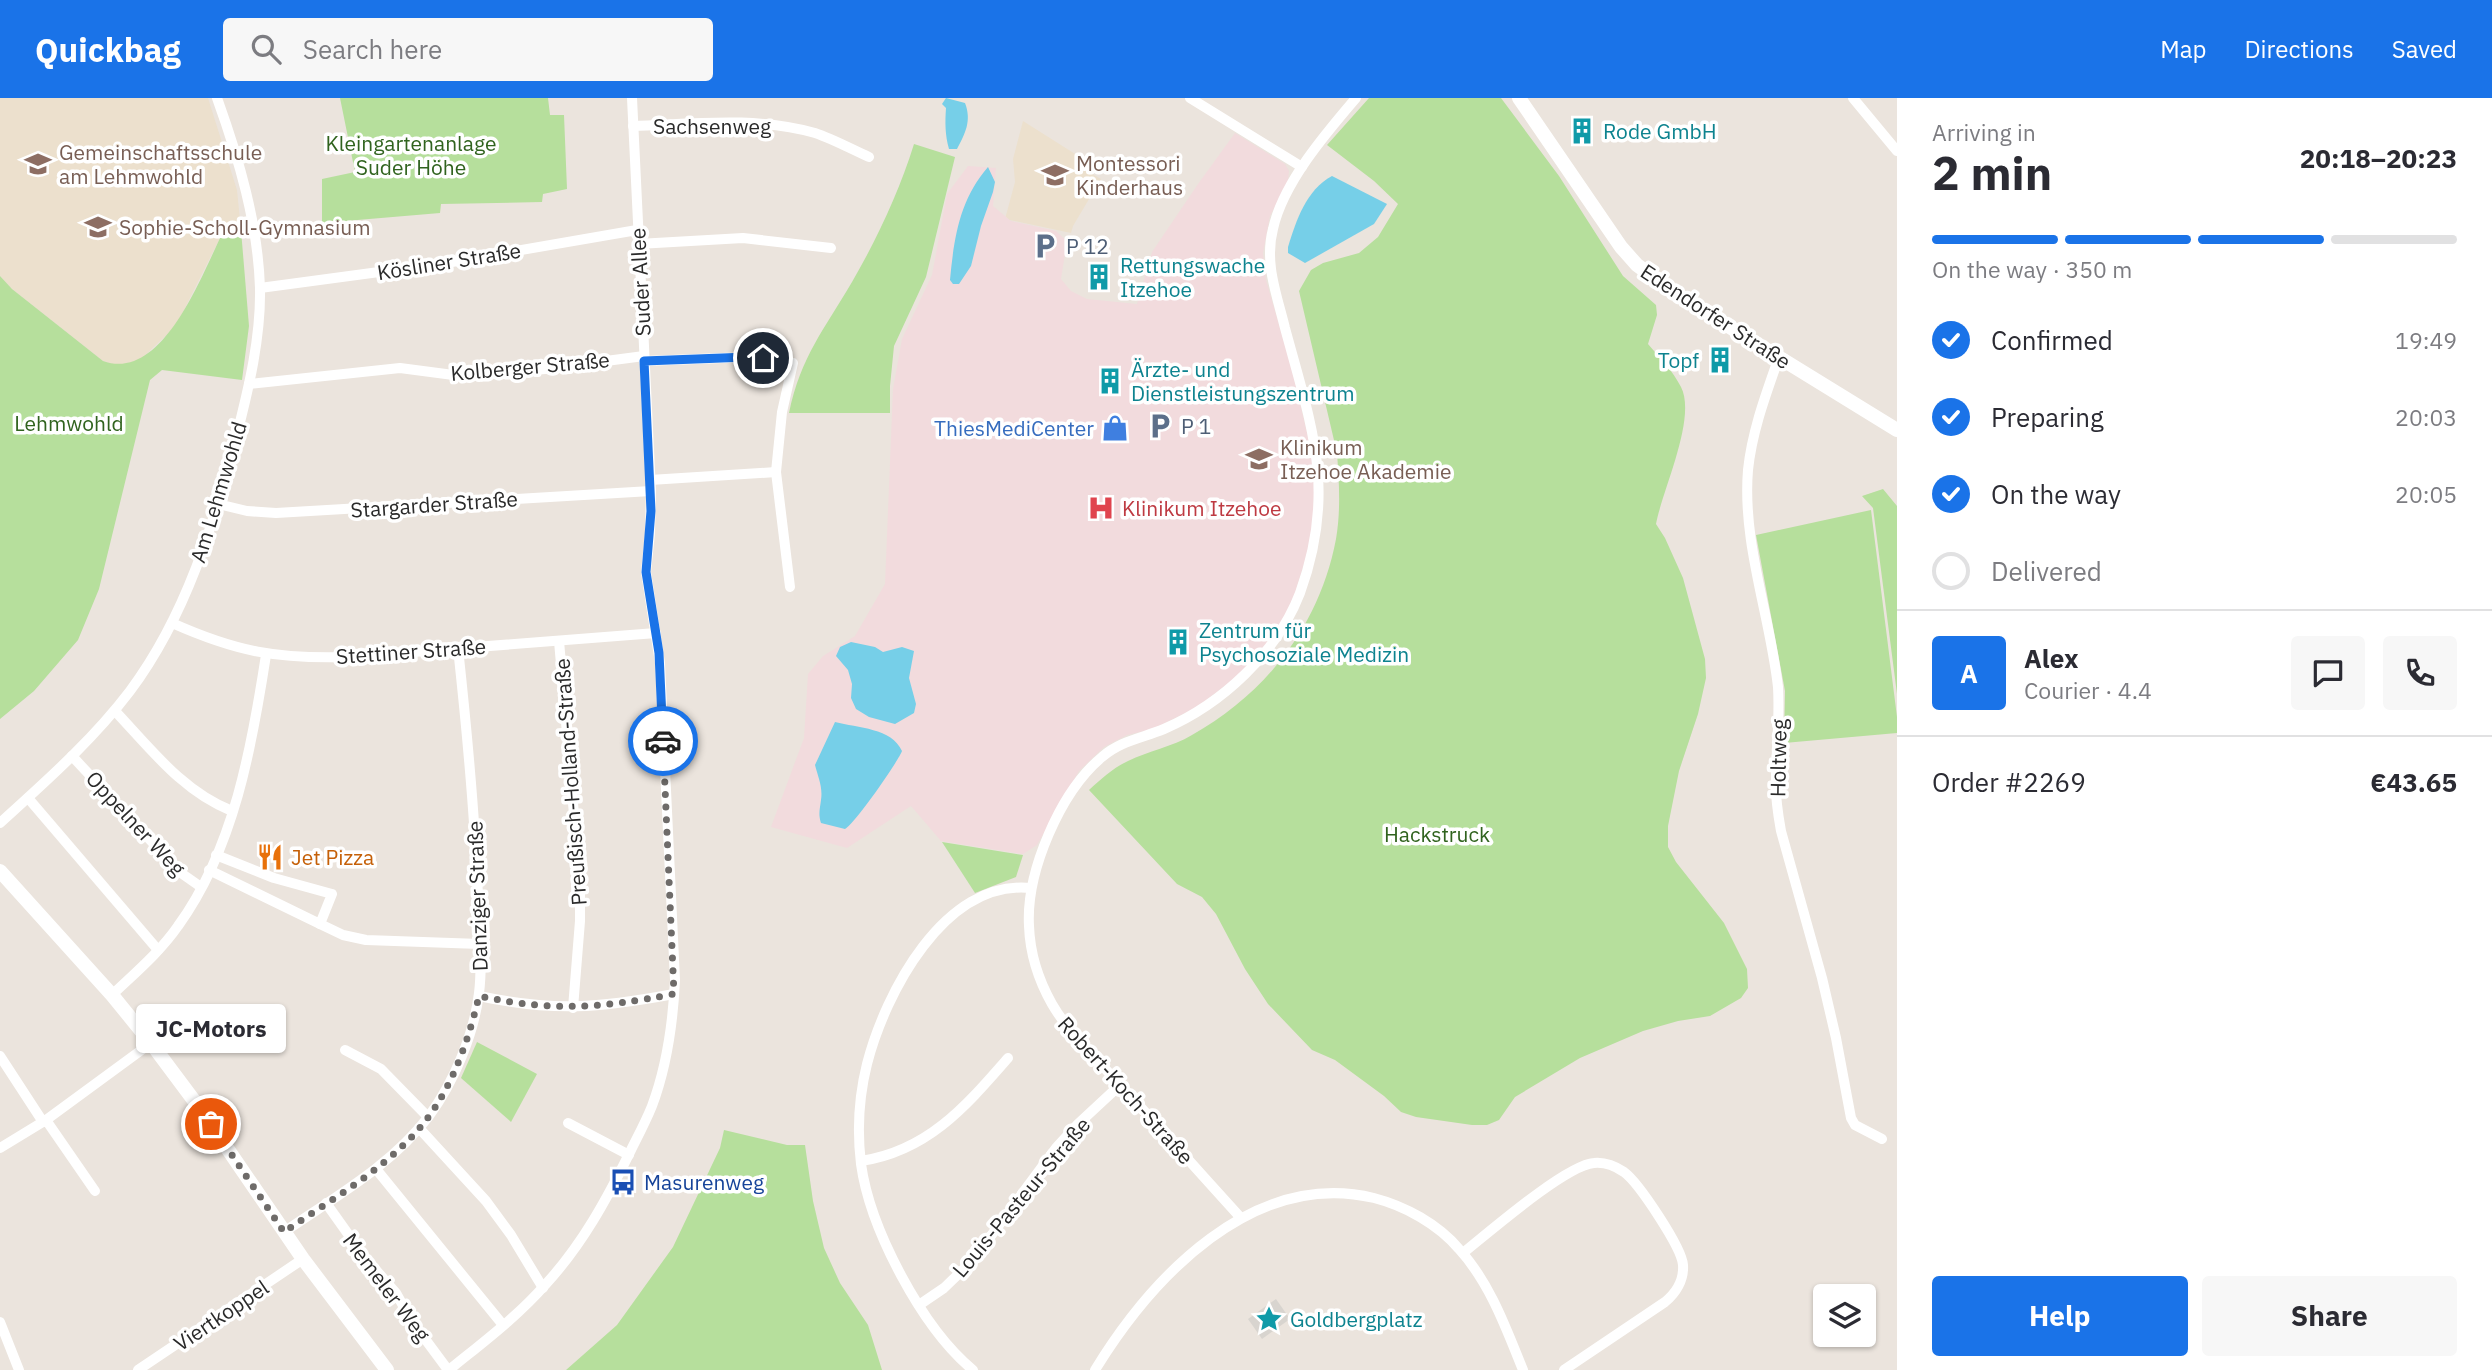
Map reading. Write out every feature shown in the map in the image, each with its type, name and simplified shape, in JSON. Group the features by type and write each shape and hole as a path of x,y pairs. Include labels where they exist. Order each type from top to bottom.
{"street":[{"name":"Am Lehmwohld","path":"0,823 72,756 114,711 153,657 193,576 218,504 249,384 256,342 260,288 248,202 217,98"},
{"name":"Suder Allee","path":"448,1370 503,1325 543,1287 567,1260 592,1224 652,1106 672,1026 674,994 661,673 646,572 650,533 650,485 632,98"},
{"path":"1190,98 1302,167"},
{"name":"Robert-Koch-Straße","path":"1241,1218 1070,1029 1045,991 1029,931 1031,888 1040,854 1056,820 1086,773 1103,756 1122,743 1183,720 1231,687 1260,659 1298,598 1316,540 1320,478 1312,429 1275,289 1269,254 1276,217 1302,167 1356,98"},
{"name":"Edendorfer Straße","path":"1519,98 1632,260 1681,297 1897,430"},
{"path":"1853,98 1897,150"},
{"name":"Sachsenweg","path":"633,126 727,122 781,125 817,134 869,156"},
{"name":"Kösliner Straße","path":"260,288 446,263 637,230"},
{"path":"638,244 743,238 831,248"},
{"name":"Kolberger Straße","path":"249,384 400,368 461,376 644,358 748,357 793,363 779,432 776,472"},
{"name":"Holtweg","path":"1779,357 1755,429 1748,486 1750,529 1778,687 1778,815 1832,1017 1852,1121 1882,1139"},
{"path":"776,472 790,587"},
{"name":"Stargarder Straße","path":"218,504 247,511 276,513 650,485 776,472"},
{"name":"Stettiner Straße","path":"172,623 228,645 266,654 298,657 348,657 656,633"},
{"name":"Preußisch-Holland-Straße","path":"559,641 580,884 573,1008"},
{"name":"Danziger Straße","path":"284,1232 376,1169 419,1128 451,1078 469,1033 479,996 480,944 475,808 458,648"},
{"path":"112,995 158,950 185,916 216,855 248,759 266,654"},
{"path":"114,711 186,784 209,801 232,811"},
{"name":"Oppelner Weg","path":"72,756 178,870 201,887"},
{"path":"28,798 158,950"},
{"path":"216,855 274,877 332,894 320,924"},
{"path":"209,870 343,934 366,940 480,944"},
{"path":"0,871 112,995 150,1043 201,1110 303,1259 387,1370"},
{"path":"973,1370 948,1345 919,1305 880,1230 868,1198 861,1161 860,1107 867,1063 883,1018 914,958 934,931 970,902 1002,889 1031,888"},
{"path":"479,996 532,1006 573,1008 674,994"},
{"path":"0,1148 44,1121 150,1043"},
{"path":"345,1050 381,1069 428,1117"},
{"path":"0,1056 95,1191"},
{"path":"861,1161 907,1146 939,1128 969,1104 1009,1058"},
{"name":"Louis-Pasteur-Straße","path":"919,1305 944,1288 973,1260 1056,1148 1121,1085"},
{"path":"568,1123 629,1155"},
{"path":"419,1128 486,1201 543,1287"},
{"path":"1463,1253 1550,1186 1581,1166 1606,1164 1618,1168 1630,1178 1679,1249 1683,1265 1682,1277 1675,1292 1665,1302 1564,1370"},
{"path":"376,1169 503,1325"},
{"path":"1096,1370 1118,1334 1150,1294 1208,1242 1241,1218 1265,1206 1300,1196 1329,1193 1360,1195 1386,1202 1414,1214 1440,1230 1463,1253 1487,1288 1523,1370"},
{"name":"Memeler Weg","path":"326,1203 363,1255 396,1293 407,1315 448,1370"},
{"name":"Viertkoppel","path":"138,1370 303,1259"},
{"path":"0,1322 19,1370"}],"shaded area":[{"path":"0,98 208,98 237,190 241,230 224,230 176,326 141,359 128,365 103,361 12,289 0,276"},
{"name":"Montessori Kinderhaus","path":"1023,121 1091,164 1087,171 1101,179 1071,233 1005,219 1015,182 1013,159"},
{"name":"Klinikum Itzehoe","path":"1235,133 1285,164 1289,171 1288,181 1270,216 1263,253 1266,280 1291,366 1315,466 1313,523 1308,551 1291,606 1264,648 1239,675 1197,707 1153,729 1127,735 1104,747 1079,771 1037,845 1023,854 941,841 911,806 847,848 771,827 804,738 808,674 823,656 855,636 885,584 893,389 902,339 932,275 947,194 968,166 996,168 993,206 1011,221 1056,231 1067,241 1061,279 1071,291 1087,299 1137,304 1152,252"},
{"name":"Goldbergplatz","path":"1276,1299 1290,1319 1262,1339 1248,1319"}],"green space":[{"name":"Kleingartenanlage Suder Höhe","path":"340,98 548,98 550,115 564,115 567,189 543,194 542,202 441,204 440,213 322,223 322,179 355,172"},
{"name":"Hackstruck","path":"1369,98 1501,98 1559,176 1623,276 1656,305 1657,315 1648,344 1674,376 1685,400 1682,435 1656,524 1683,578 1705,659 1706,678 1698,714 1679,771 1668,826 1668,847 1676,862 1724,923 1747,969 1748,988 1741,998 1710,1016 1678,1021 1643,1031 1580,1058 1515,1097 1499,1120 1487,1125 1416,1117 1401,1112 1335,1060 1312,1050 1268,1004 1245,969 1216,914 1202,897 1177,884 1089,790 1123,764 1184,739 1244,699 1286,653 1317,600 1328,570 1338,528 1337,453 1299,291 1311,270 1323,263 1359,253 1378,237 1398,204 1374,181 1327,145"},
{"path":"914,144 955,157 926,277 894,346 890,413 789,413 807,359 879,232 902,180"},
{"name":"Lehmwohld","path":"224,230 241,230 249,326 242,380 162,370 150,380 99,589 78,640 34,691 0,719 0,276 12,289 103,361 125,363 145,356 163,340 193,295"},
{"path":"1883,489 1897,506 1897,694 1873,508 1862,496"},
{"path":"1871,510 1897,733 1784,743 1785,691 1756,535"},
{"path":"942,842 1023,855 1016,877 975,893"},
{"path":"477,1042 537,1074 511,1122 461,1078"},
{"path":"724,1130 787,1145 805,1145 813,1201 824,1248 840,1283 868,1325 882,1370 566,1370 617,1325 673,1247 720,1148"}],"water":[{"path":"946,98 965,103 967,110 967,127 957,149 949,149 946,108 942,104"},
{"path":"988,167 995,182 971,266 959,284 953,284 950,280 960,219 978,179"},
{"path":"1332,176 1387,204 1374,224 1305,263 1288,253 1288,247 1309,198 1315,189"},
{"path":"851,642 875,647 883,652 902,647 914,651 909,678 916,704 914,713 895,724 869,717 856,709 851,698 852,684 848,670 836,656 840,647"},
{"path":"835,722 882,733 897,743 902,751 875,793 845,829 821,823 821,791 815,765"}],"way so far":[{"path":"211,1124 284,1232 376,1169 419,1128 436,1106 451,1078 469,1033 479,996 532,1006 573,1008 674,994 663,741"}],"place":[{"name":"Rode GmbH","path":"1582,131"},
{"name":"Gemeinschaftsschule am Lehmwohld","path":"38,164"},
{"name":"Montessori Kinderhaus","path":"1055,175"},
{"name":"Sophie-Scholl-Gymnasium","path":"98,227"},
{"name":"P 12","path":"1045,246"},
{"name":"Rettungswache Itzehoe","path":"1099,277"},
{"name":"Topf","path":"1720,360"},
{"name":"Ärzte- und Dienstleistungszentrum","path":"1110,381"},
{"name":"P 1","path":"1160,426"},
{"name":"ThiesMediCenter","path":"1115,428"},
{"name":"Klinikum Itzehoe Akademie","path":"1259,459"},
{"name":"Klinikum Itzehoe","path":"1101,508"},
{"name":"Zentrum für Psychosoziale Medizin","path":"1178,642"},
{"name":"Jet Pizza","path":"270,857"},
{"name":"JC-Motors","path":"211,1124"},
{"name":"Masurenweg","path":"623,1182"},
{"name":"Goldbergplatz","path":"1269,1319"}],"route":[{"path":"663,741 659,653 646,572 651,511 644,361 679,358 763,358"}]}
